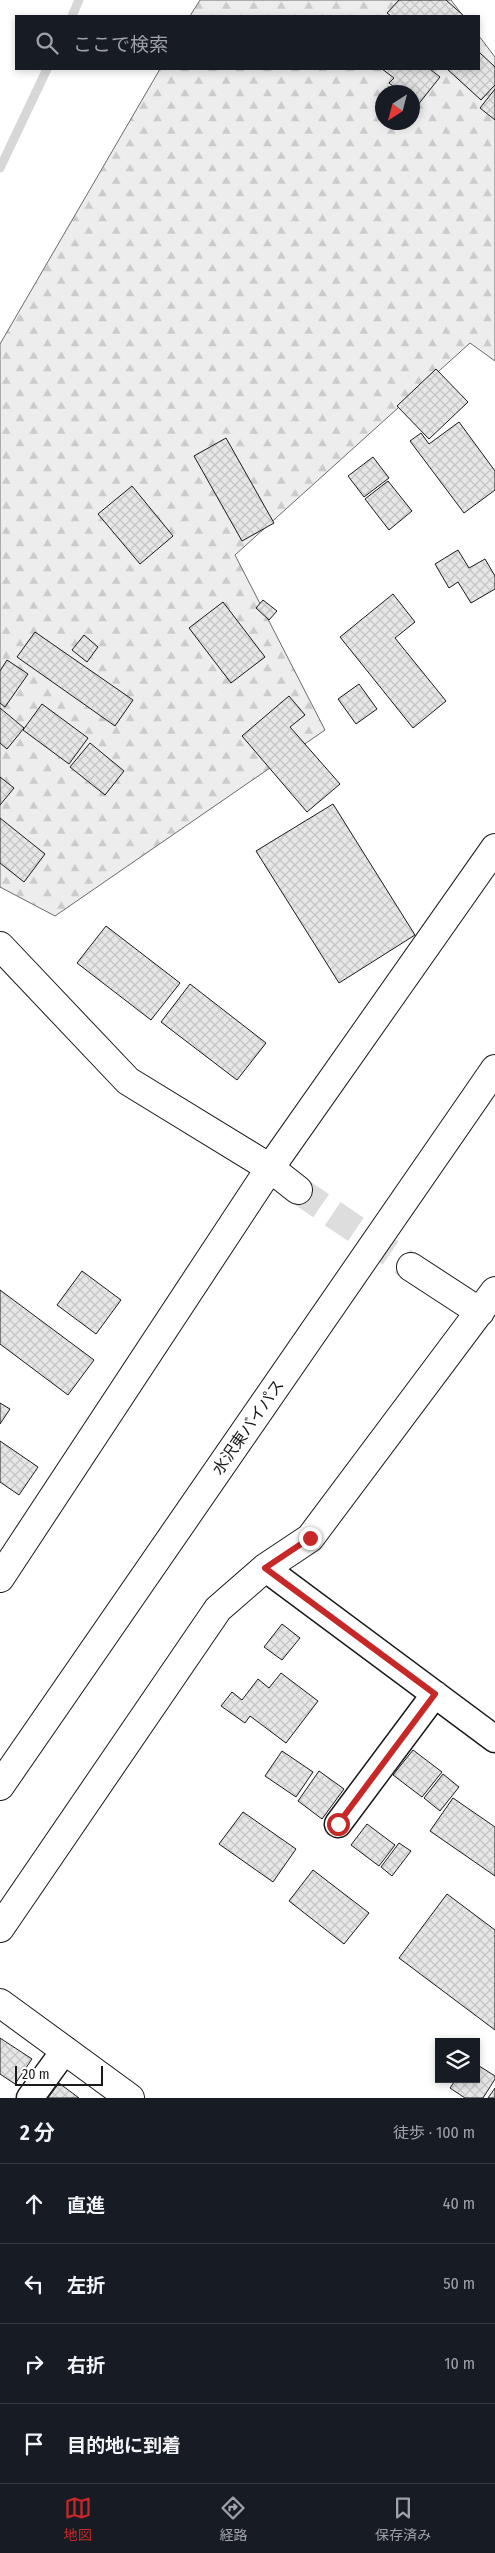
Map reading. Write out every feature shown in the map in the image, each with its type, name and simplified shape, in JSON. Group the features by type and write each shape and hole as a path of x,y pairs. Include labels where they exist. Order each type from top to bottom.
{"main road":[{"path":"0,1578 270,1168 495,848"},
{"path":"0,946 128,1081 270,1168 298,1190"},
{"name":"水沢東バイパス","path":"0,1786 495,1069"},
{"path":"0,1928 218,1609 265,1568 310,1538 487,1302 411,1267"},
{"path":"0,2003 130,2098"}],"street":[{"path":"265,1568 495,1739"},
{"path":"338,1824 435,1694"},
{"path":"30,2098 65,2050"}],"green space":[{"path":"200,0 451,0 462,15 191,15"},
{"path":"480,37 495,57 495,361 470,343 235,555 325,730 55,916 0,887 0,344 159,70 480,70"}],"building":[{"path":"399,0 446,0 463,15 390,15 387,13"},
{"path":"480,53 495,67 495,85 481,100 448,70 480,70"},
{"path":"383,70 431,70 440,77 420,102 420,85 392,85 389,83 394,78"},
{"path":"495,89 495,120 480,108"},
{"path":"436,369 468,402 429,439 397,406"},
{"path":"459,422 495,471 495,490 464,513 410,441 421,433 429,444"},
{"path":"226,438 274,523 242,541 194,456"},
{"path":"373,457 389,478 364,497 348,476"},
{"path":"388,481 412,511 389,530 365,499"},
{"path":"132,486 173,536 140,564 98,514"},
{"path":"458,550 469,568 485,559 495,576 495,589 471,603 458,582 449,588 435,564"},
{"path":"393,594 415,622 395,638 446,701 413,728 340,637"},
{"path":"263,600 277,611 269,620 256,608"},
{"path":"223,602 265,657 231,683 189,628"},
{"path":"35,632 133,700 115,726 17,657"},
{"path":"84,635 98,647 87,662 72,650"},
{"path":"7,660 28,674 5,707 0,703 0,671"},
{"path":"359,684 377,709 356,724 338,699"},
{"path":"289,696 305,715 290,727 340,784 307,812 242,736"},
{"path":"42,704 88,738 69,764 23,730"},
{"path":"0,708 24,728 7,749 0,743"},
{"path":"90,743 124,771 105,795 70,767"},
{"path":"0,777 14,788 0,805"},
{"path":"333,804 415,935 339,983 256,851"},
{"path":"0,818 45,854 24,882 0,863"},
{"path":"106,926 180,983 151,1020 77,963"},
{"path":"190,984 266,1043 237,1080 161,1022"},
{"path":"82,1271 121,1300 96,1334 57,1305"},
{"path":"0,1290 94,1360 68,1395 0,1344"},
{"path":"0,1403 10,1409 0,1424"},
{"path":"0,1441 38,1467 19,1495 0,1482"},
{"path":"282,1624 300,1638 282,1660 264,1647"},
{"path":"281,1673 318,1701 286,1743 250,1716 245,1723 221,1706 232,1692 242,1700 258,1679 269,1688"},
{"path":"413,1750 442,1772 422,1797 393,1775"},
{"path":"282,1751 313,1772 296,1797 265,1776"},
{"path":"319,1771 344,1789 322,1819 298,1801"},
{"path":"443,1774 459,1787 440,1811 424,1798"},
{"path":"453,1798 495,1827 495,1876 430,1831"},
{"path":"243,1812 296,1849 273,1882 219,1844"},
{"path":"367,1824 395,1845 379,1866 351,1845"},
{"path":"399,1843 411,1851 392,1876 381,1867"},
{"path":"313,1870 369,1913 344,1944 289,1901"},
{"path":"447,1894 495,1930 495,2030 399,1958"},
{"path":"0,2038 32,2059 15,2084 0,2074"},
{"path":"480,2067 495,2076 483,2098 465,2098 450,2088 453,2083 480,2083"},
{"path":"59,2083 79,2098 48,2098"},
{"path":"495,2088 495,2098 488,2098"}],"waterway":[{"path":"72,15 79,0"},
{"path":"0,168 47,70"}],"tunnel":[{"path":"298,1190 411,1267"}],"route":[{"path":"310,1538 265,1568 435,1694 338,1824"}]}
